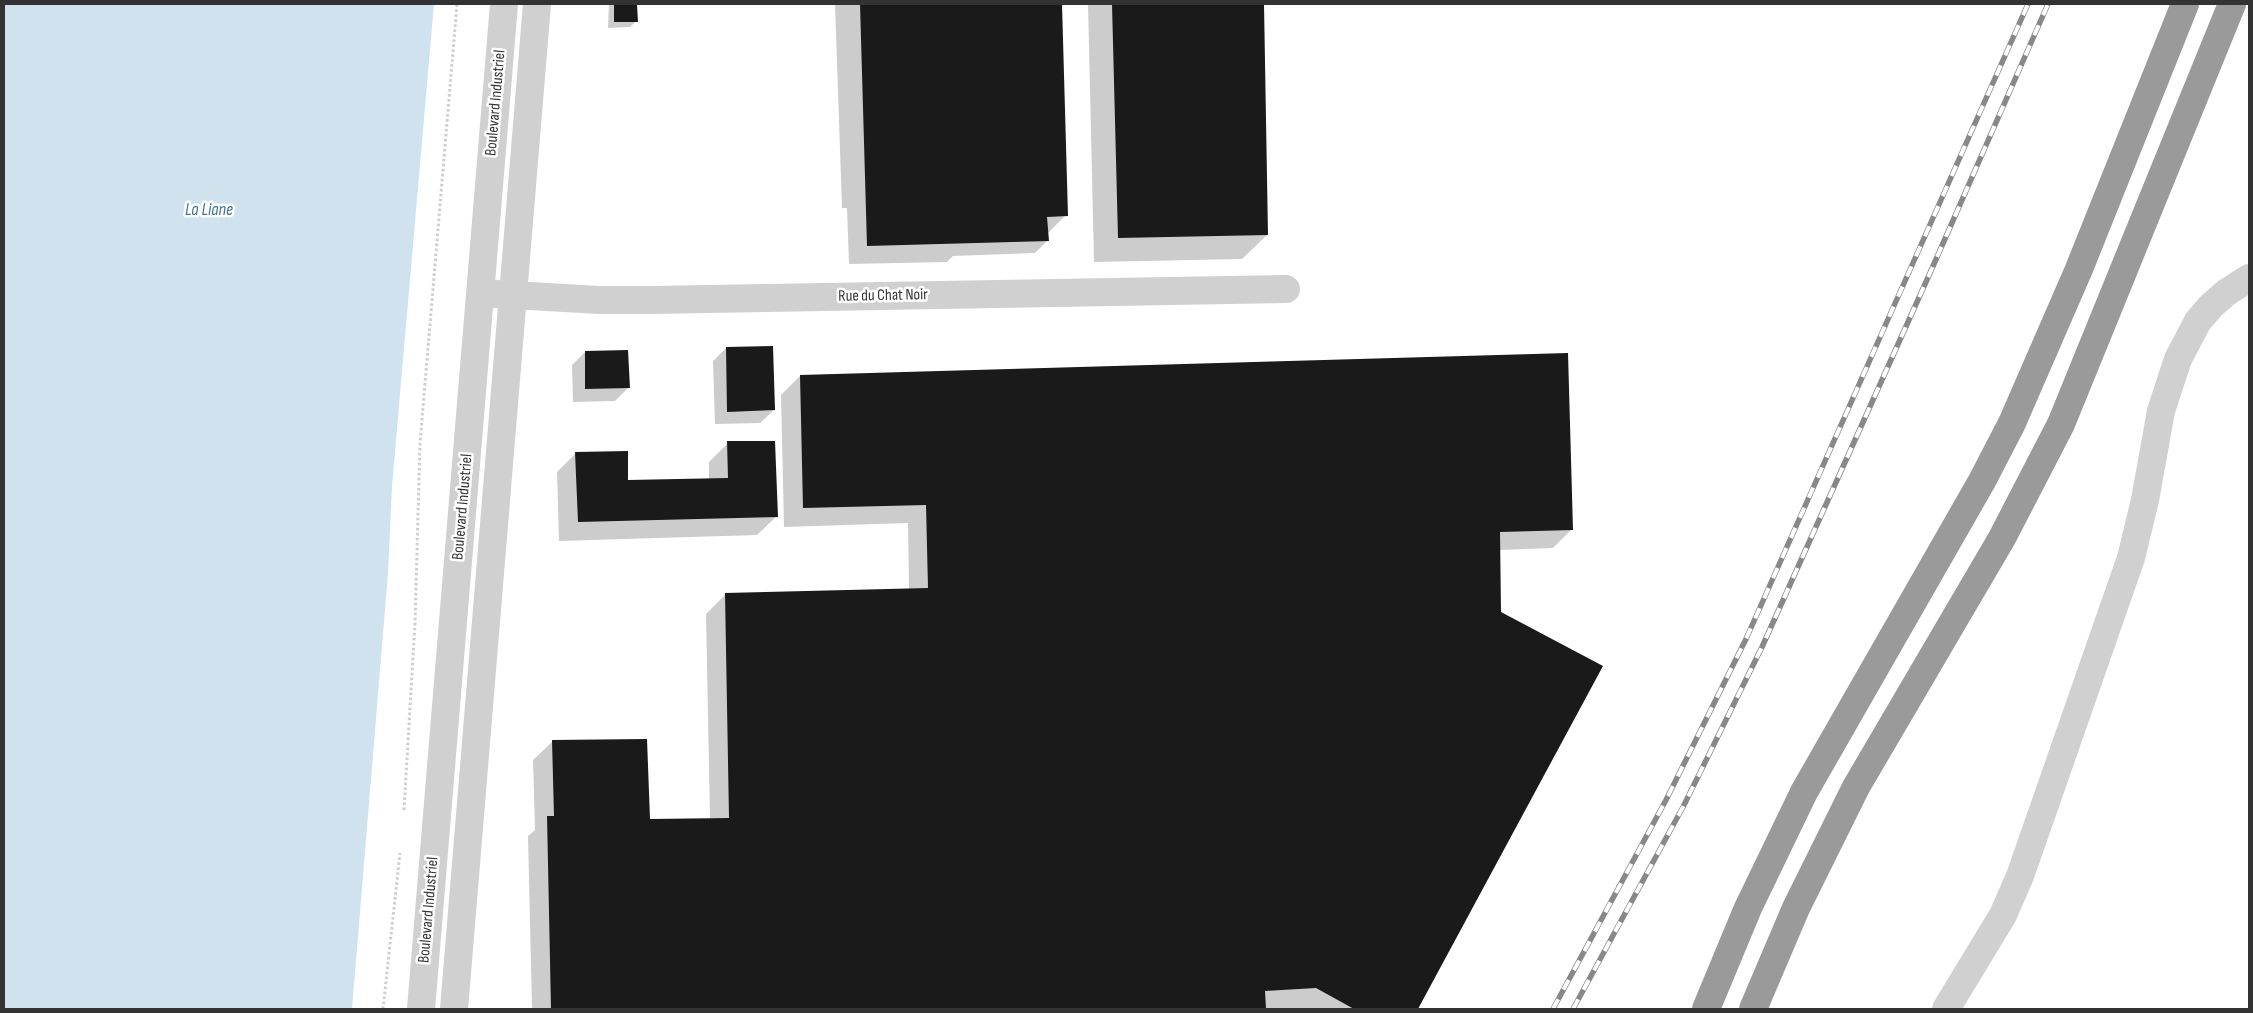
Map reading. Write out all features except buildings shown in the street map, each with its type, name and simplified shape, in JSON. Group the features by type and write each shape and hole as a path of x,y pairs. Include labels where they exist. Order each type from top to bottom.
{"highway":[{"path":"1706,1009 1748,908 1804,792 1982,482 2022,402 2079,269 2184,4"},
{"path":"1752,1009 1796,908 1856,787 2006,531 2061,424 2232,4"}],"street":[{"name":"Boulevard Industriel","path":"421,1009 504,4"},
{"name":"Boulevard Industriel","path":"454,1009 537,4"},
{"path":"1946,1009 2002,916 2020,876 2131,558 2145,500 2161,411 2178,359 2198,321 2211,306 2227,292 2249,278"},
{"name":"Rue du Chat Noir","path":"481,293 651,300 1286,289"}],"path":[{"path":"404,810 416,615 420,443 457,4"},
{"path":"383,1009 400,849"}],"water":[{"name":"La Liane","path":"4,4 434,4 392,486 388,573 352,1009 4,1009"}],"railway":[{"path":"1553,1009 1666,800 1746,639 2028,4"},
{"path":"1573,1009 1683,807 1762,647 1930,273 2048,4"}]}
